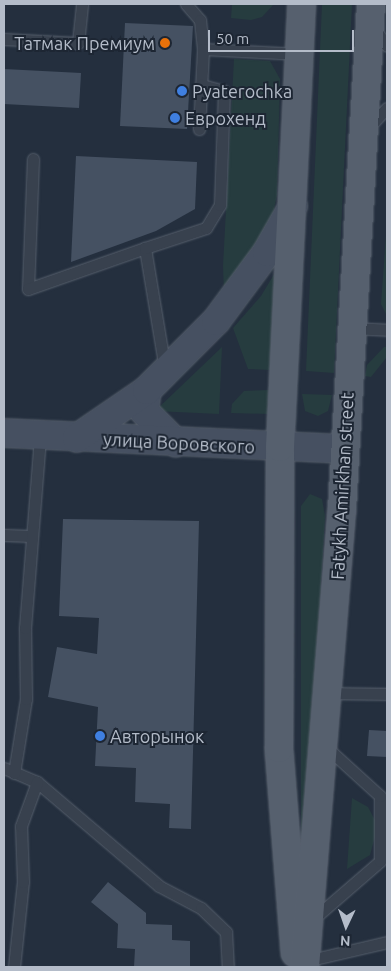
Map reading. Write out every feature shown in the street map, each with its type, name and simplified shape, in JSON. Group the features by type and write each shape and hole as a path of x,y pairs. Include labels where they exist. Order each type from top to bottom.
{"main road":[{"path":"302,4 280,447 279,748 303,965"},
{"name":"Fatykh Amirkhan street","path":"303,965 311,921 329,692 370,13"}],"street":[{"name":"улица Воровского","path":"77,438 156,380 216,321 268,252 293,206"},
{"path":"156,380 144,411 176,443"},
{"name":"улица Воровского","path":"4,433 345,450"}],"lane":[{"path":"4,39 78,43 82,4"},
{"path":"186,4 200,20 203,49 199,130"},
{"path":"370,13 387,46"},
{"path":"203,49 300,54"},
{"path":"33,159 28,289 206,228 220,204 224,91 201,85"},
{"path":"364,132 387,108"},
{"path":"146,248 156,380"},
{"path":"352,328 387,330"},
{"path":"40,436 40,475 31,536 25,628 26,700 9,770 37,782 159,886 201,908 226,932 228,967"},
{"path":"4,535 31,536"},
{"path":"329,692 387,694"},
{"path":"311,921 380,862 380,796 325,746"},
{"path":"14,967 23,882 21,826 37,782"},
{"path":"303,965 387,942"}],"green space":[{"path":"232,4 274,4 262,17 251,20 231,18"},
{"path":"322,4 352,4 334,373 306,371"},
{"path":"234,59 270,61 280,79 277,195 270,229 224,295 223,266"},
{"path":"387,221 387,316 381,304"},
{"path":"276,271 271,370 248,369 233,328 261,296"},
{"path":"222,347 219,414 155,411"},
{"path":"384,347 387,347 387,357 371,377 365,376 367,365"},
{"path":"270,390 269,414 231,413 232,404 244,391"},
{"path":"302,394 332,395 328,411 318,416 305,411"},
{"path":"310,494 322,499 325,516 307,848 301,850 301,506"},
{"path":"352,798 368,807 378,826 370,855 347,869"}],"building":[{"path":"125,23 193,26 187,129 120,126"},
{"path":"4,69 81,73 79,108 4,104"},
{"path":"76,156 197,162 195,209 156,231 71,262"},
{"path":"63,519 199,521 191,829 169,828 170,804 135,802 136,768 95,766 98,707 48,697 57,647 97,654 99,618 59,616"},
{"path":"369,730 387,731 387,757 367,756"},
{"path":"108,882 146,913 146,924 172,925 172,940 190,941 190,967 134,967 135,949 117,948 118,924 91,902"}],"place":[{"name":"Татмак Премиум","path":"165,43"},
{"name":"Pyaterochka","path":"182,91"},
{"name":"Еврохенд","path":"175,118"},
{"name":"Авторынок","path":"100,736"}]}
